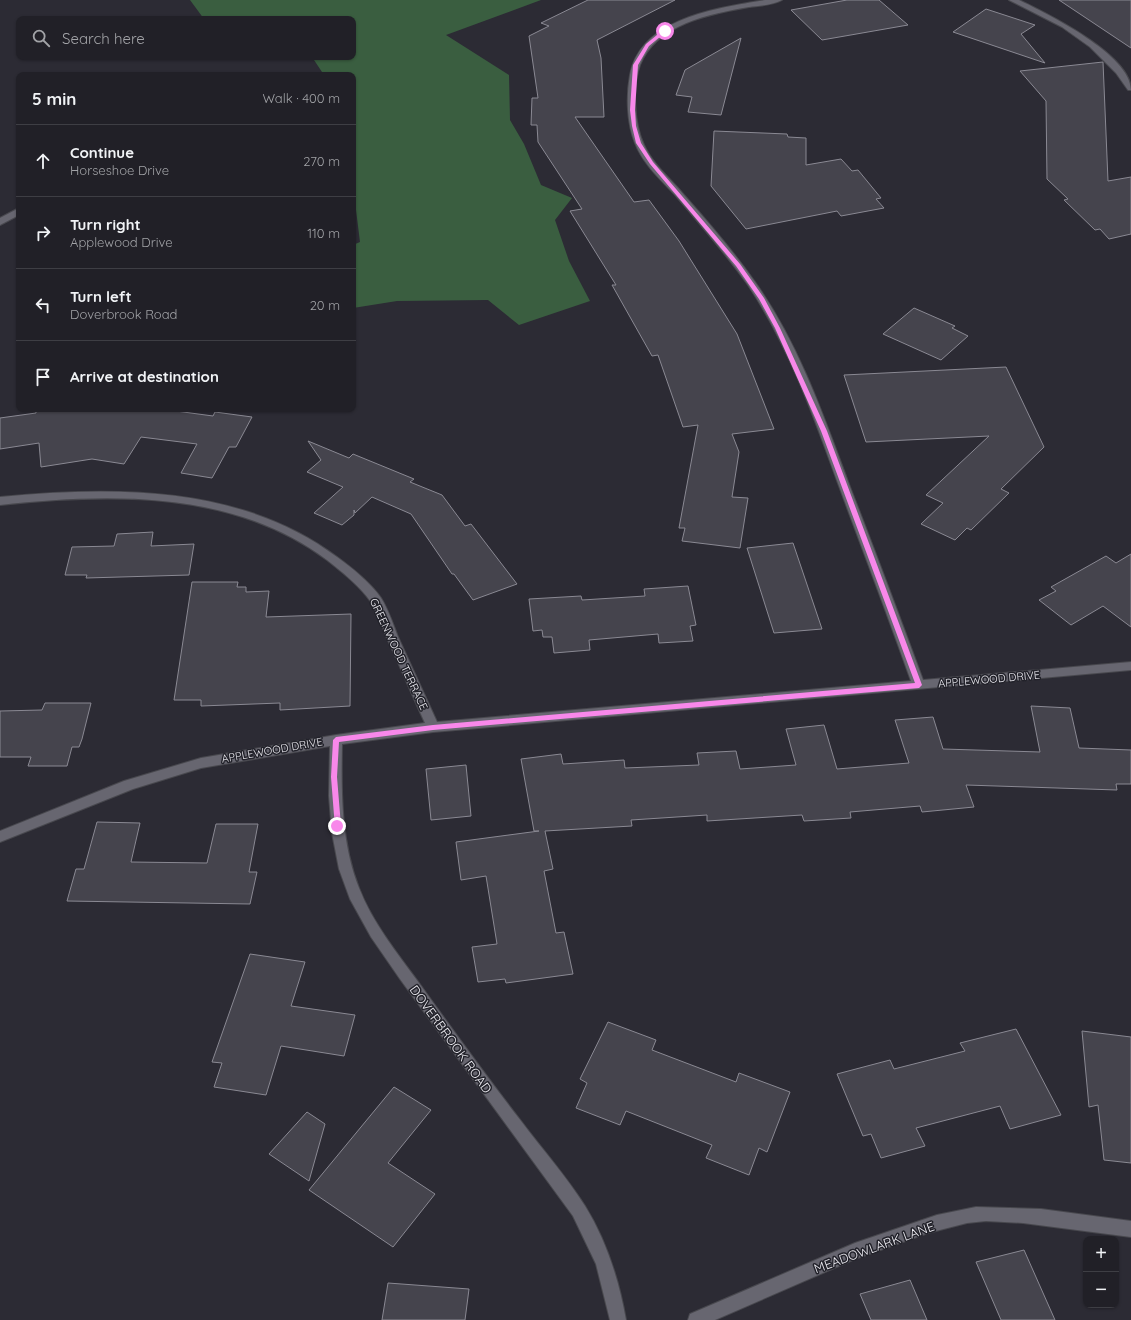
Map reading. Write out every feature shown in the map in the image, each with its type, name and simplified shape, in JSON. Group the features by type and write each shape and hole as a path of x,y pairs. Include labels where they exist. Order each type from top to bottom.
{"street":[{"path":"778,0 702,16 676,25 655,37 642,52 636,65 633,110 634,126 639,143 652,163 738,265 761,298 778,328 824,431 919,685"},
{"path":"1013,0 1066,26 1091,43 1112,62 1131,88"},
{"path":"0,222 16,214"},
{"name":"GREENWOOD TERRACE","path":"0,501 88,494 163,497 216,506 266,522 304,540 334,558 350,571 376,600 433,727"},
{"name":"APPLEWOOD DRIVE","path":"0,837 129,785 201,763 246,754 336,740 433,727 1131,666"},
{"name":"DOVERBROOK ROAD","path":"336,740 334,777 337,826 343,858 352,888 368,919 442,1028 579,1211 603,1260 618,1320"},
{"name":"MEADOWLARK LANE","path":"696,1320 861,1249 918,1229 954,1219 985,1214 1032,1215 1131,1229"}],"green space":[{"path":"190,0 541,0 446,35 509,75 510,120 524,144 541,185 572,198 555,220 569,261 590,301 519,325 488,300 397,301 356,308 356,244 360,242 356,210 356,72 322,72 314,60 356,60 356,16 202,16"}],"building":[{"path":"588,0 675,0 597,40 601,58 604,117 575,117 634,202 649,200 679,241 737,334 774,429 732,434 739,452 732,497 748,498 740,548 682,541 685,528 679,528 698,425 683,427 658,355 652,356 612,285 616,285 570,211 582,209 538,142 537,125 531,125 532,98 538,98 529,36 549,26 541,23"},
{"path":"847,0 879,0 908,25 822,40 791,10"},
{"path":"1059,0 1131,0 1131,48"},
{"path":"986,9 1035,25 1021,34 1045,63 953,32"},
{"path":"741,38 721,115 688,112 692,97 676,95 685,70"},
{"path":"1103,62 1108,181 1131,177 1131,234 1109,239 1100,229 1095,230 1064,200 1068,199 1047,179 1046,101 1020,71"},
{"path":"714,131 787,134 788,137 806,138 806,165 841,159 852,171 858,170 881,198 876,199 884,208 841,216 837,211 746,229 711,186"},
{"path":"914,308 955,326 952,328 968,336 941,360 883,334"},
{"path":"1006,367 1044,447 1001,489 1009,493 971,530 967,528 955,540 921,524 943,503 926,495 989,436 866,442 844,375"},
{"path":"183,412 213,416 215,412 252,417 236,447 229,447 212,478 181,473 197,444 141,437 124,464 92,459 41,467 39,443 0,449 0,418 36,413"},
{"path":"308,441 349,458 353,454 414,479 410,482 442,495 465,526 471,524 517,584 473,600 454,574 452,574 411,514 372,497 355,513 354,510 354,515 342,525 314,513 343,487 307,472 321,460"},
{"path":"153,532 151,546 194,544 189,575 86,578 87,575 65,575 72,547 114,546 117,534"},
{"path":"793,543 822,629 774,633 747,548"},
{"path":"1131,554 1131,627 1103,606 1071,625 1039,600 1056,591 1051,587 1106,556 1116,563"},
{"path":"192,582 238,582 237,587 246,587 246,592 269,591 266,617 351,614 350,706 280,710 280,703 201,706 201,700 174,700"},
{"path":"688,586 696,625 690,626 693,641 659,643 658,634 589,640 590,650 554,653 552,637 543,637 542,630 533,631 529,599 581,596 582,600 645,596 644,589"},
{"path":"45,703 91,703 79,747 72,747 67,766 28,766 31,757 0,757 0,711 42,710"},
{"path":"1031,706 1070,708 1079,748 1131,750 1131,784 1116,784 1117,790 966,785 974,807 922,812 920,806 850,812 851,818 804,821 802,815 707,821 707,815 631,820 632,826 545,831 553,869 544,871 556,933 564,932 573,974 506,983 505,979 478,982 472,947 497,944 486,876 461,880 456,842 539,831 534,831 521,759 561,754 563,764 624,760 625,768 699,765 697,753 736,751 740,769 796,765 786,729 824,725 837,769 909,763 895,720 933,717 943,749 1040,752"},
{"path":"466,765 471,816 431,820 426,769"},
{"path":"97,822 140,823 131,862 207,863 216,824 258,824 249,872 257,872 250,904 67,901 76,869 84,869"},
{"path":"250,954 305,962 291,1006 355,1015 344,1056 281,1046 266,1095 214,1087 222,1063 212,1062"},
{"path":"608,1022 656,1040 652,1050 736,1082 739,1073 790,1092 767,1152 759,1148 749,1175 706,1158 712,1145 626,1111 620,1125 576,1108 587,1083 580,1079"},
{"path":"1016,1029 1061,1115 1010,1129 1000,1106 916,1128 925,1146 881,1158 871,1134 863,1136 837,1074 890,1060 894,1069 965,1051 960,1043"},
{"path":"1082,1031 1131,1037 1131,1163 1104,1160 1098,1105 1089,1107"},
{"path":"394,1087 431,1110 388,1163 435,1194 393,1247 309,1190"},
{"path":"307,1112 325,1124 309,1181 269,1154"},
{"path":"1024,1250 1055,1320 1001,1320 976,1262"},
{"path":"910,1280 927,1320 871,1320 860,1294"},
{"path":"388,1283 469,1289 465,1320 382,1320"}],"route":[{"path":"337,826 334,796 336,740 433,727 919,685 824,431 778,328 761,298 738,265 652,163 639,143 634,126 633,110 636,65 642,52 655,37 665,31"}]}
